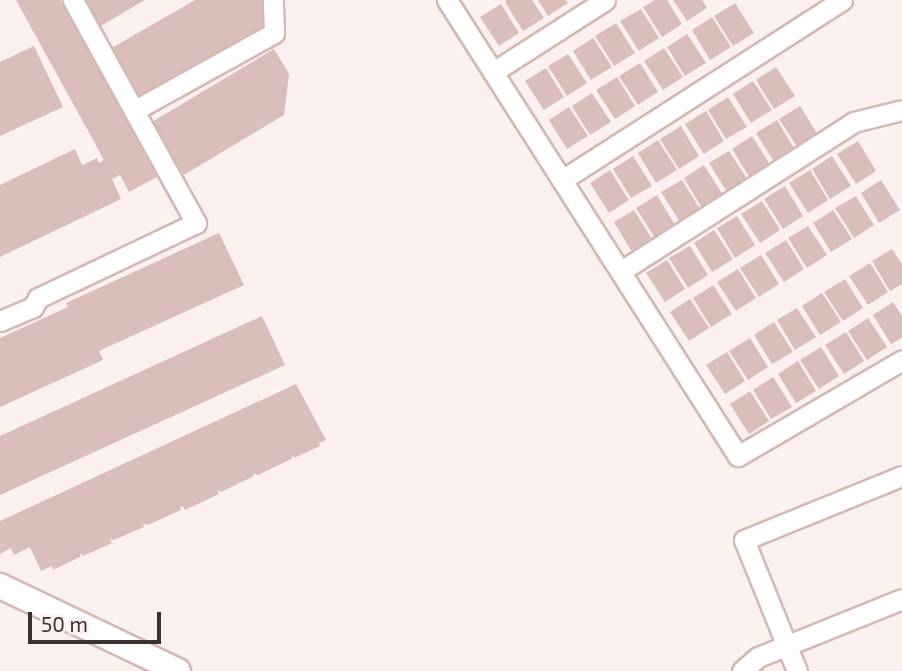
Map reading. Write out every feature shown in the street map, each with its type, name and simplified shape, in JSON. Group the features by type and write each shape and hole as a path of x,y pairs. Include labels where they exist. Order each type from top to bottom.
{"street":[{"path":"0,321 33,307 38,298 197,223 73,0"},
{"path":"135,110 274,33 273,0"},
{"path":"447,0 738,456 902,360"},
{"path":"493,72 605,0"},
{"path":"562,180 842,0"},
{"path":"621,271 854,122 902,110"},
{"path":"797,671 744,540 902,476"},
{"path":"0,586 178,671"},
{"path":"742,671 758,657 902,599"}],"building":[{"path":"16,0 60,0 157,177 129,192 120,175 112,179 121,199 0,257 0,185 75,149 82,165 97,158 99,163 104,160"},
{"path":"83,0 145,0 99,27"},
{"path":"195,0 267,0 267,27 140,101 110,49"},
{"path":"532,0 544,18 523,31 505,2"},
{"path":"538,0 566,0 568,3 548,16"},
{"path":"655,0 667,0 682,24 662,37 643,7"},
{"path":"673,0 702,0 707,8 687,21"},
{"path":"735,3 754,33 733,46 714,16"},
{"path":"501,4 519,33 499,46 480,17"},
{"path":"641,9 659,38 639,51 620,21"},
{"path":"712,17 731,47 710,60 692,30"},
{"path":"616,23 635,53 614,66 595,36"},
{"path":"687,34 706,63 685,76 667,47"},
{"path":"593,38 612,67 591,80 573,51"},
{"path":"34,46 63,107 0,136 0,62"},
{"path":"664,48 683,77 663,90 644,61"},
{"path":"274,49 289,74 284,115 184,175 152,122"},
{"path":"568,54 587,83 567,96 548,66"},
{"path":"640,63 658,92 638,105 619,76"},
{"path":"776,67 795,96 774,109 756,80"},
{"path":"546,68 564,97 544,110 525,81"},
{"path":"617,77 635,106 615,119 596,90"},
{"path":"753,81 772,110 751,123 733,94"},
{"path":"592,93 611,122 590,135 572,106"},
{"path":"728,97 747,127 726,139 708,110"},
{"path":"800,106 818,135 798,148 779,119"},
{"path":"569,107 588,136 567,149 549,120"},
{"path":"706,111 724,141 704,154 685,124"},
{"path":"777,120 795,150 775,163 756,133"},
{"path":"681,126 699,156 679,169 660,139"},
{"path":"752,136 771,166 750,178 732,149"},
{"path":"658,140 677,170 656,183 638,153"},
{"path":"858,141 876,171 856,184 837,154"},
{"path":"729,151 748,180 727,192 709,163"},
{"path":"633,156 652,186 631,198 613,169"},
{"path":"832,156 851,186 830,199 812,169"},
{"path":"704,165 723,195 702,208 684,178"},
{"path":"610,170 629,200 609,213 590,183"},
{"path":"810,170 828,200 808,213 789,183"},
{"path":"682,180 700,209 680,222 661,192"},
{"path":"881,180 900,210 879,223 861,193"},
{"path":"785,186 803,216 783,229 764,199"},
{"path":"657,195 675,225 655,238 636,208"},
{"path":"856,196 874,225 854,238 835,208"},
{"path":"762,201 780,230 760,243 741,214"},
{"path":"634,210 652,239 632,252 614,222"},
{"path":"833,210 852,239 831,252 813,223"},
{"path":"737,216 755,245 735,258 717,228"},
{"path":"808,226 827,255 807,268 788,238"},
{"path":"714,230 733,259 712,272 694,243"},
{"path":"219,233 244,285 99,351 103,360 0,407 0,338 68,307 66,303"},
{"path":"786,240 804,269 784,282 765,253"},
{"path":"690,246 708,275 688,288 669,258"},
{"path":"892,249 902,264 902,284 890,291 872,261"},
{"path":"761,255 779,284 759,297 740,268"},
{"path":"667,260 685,289 665,302 646,273"},
{"path":"870,263 888,292 868,305 849,276"},
{"path":"738,269 756,298 736,311 717,282"},
{"path":"845,279 863,308 843,321 824,292"},
{"path":"713,285 732,314 711,327 693,298"},
{"path":"822,293 841,322 820,335 802,306"},
{"path":"690,299 709,328 689,341 670,312"},
{"path":"893,302 902,316 902,338 891,344 873,315"},
{"path":"797,308 816,337 795,350 777,320"},
{"path":"262,316 285,365 0,495 0,436"},
{"path":"868,318 887,347 867,360 848,331"},
{"path":"774,322 793,352 772,364 754,335"},
{"path":"846,332 864,361 844,374 825,345"},
{"path":"750,338 768,367 748,380 729,351"},
{"path":"821,347 839,376 819,389 800,360"},
{"path":"727,352 745,381 725,394 706,365"},
{"path":"798,361 816,391 796,403 778,374"},
{"path":"773,377 792,407 771,419 753,390"},
{"path":"296,384 326,440 319,443 320,446 294,458 293,455 291,459 258,475 253,473 254,476 221,492 217,490 219,494 185,510 183,506 180,507 181,510 148,525 143,524 144,527 114,540 110,539 112,543 83,556 81,553 80,557 53,570 52,566 41,571 30,547 14,555 11,548 0,554 0,521"},
{"path":"750,391 769,421 749,434 730,404"}]}
